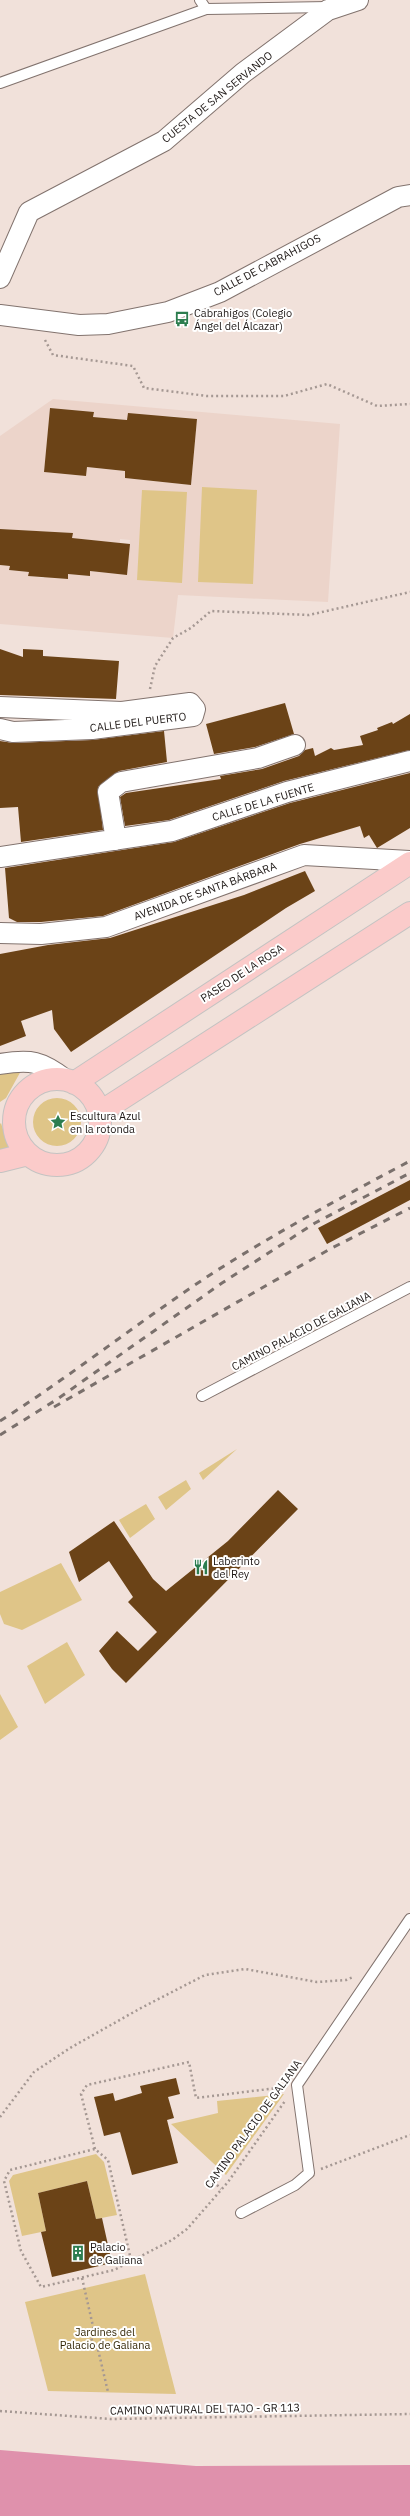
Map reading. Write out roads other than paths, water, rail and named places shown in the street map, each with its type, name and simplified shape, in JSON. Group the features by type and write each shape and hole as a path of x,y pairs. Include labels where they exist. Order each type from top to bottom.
{"main road":[{"name":"PASEO DE LA ROSA","path":"28,1154 17,1136 9,1111 24,1096 43,1082 70,1082 410,862"},
{"path":"99,1113 410,913"},
{"path":"0,1161 28,1154 41,1162 56,1165 72,1163 85,1155 95,1143 100,1128 99,1113 90,1095 70,1082"}],"street":[{"name":"CUESTA DE SAN SERVANDO","path":"0,278 30,212 164,142 243,73 328,10 358,0"},
{"name":"CALLE DE CABRAHIGOS","path":"0,315 79,325 108,324 168,312 220,292 391,200 410,195"},
{"name":"CALLE DEL PUERTO","path":"0,707 122,712 190,703 195,709 193,716 92,729 13,732 0,729"},
{"path":"116,840 108,792 121,782 258,758 295,745"},
{"name":"CALLE DE LA FUENTE","path":"0,857 172,831 287,792 410,761"},
{"name":"AVENIDA DE SANTA BÁRBARA","path":"0,933 41,934 106,927 304,855 410,862"},
{"path":"0,1064 27,1060 47,1066 70,1082"}],"lane":[{"path":"200,0 206,9"},
{"path":"0,83 206,9 338,7"},
{"name":"CAMINO PALACIO DE GALIANA","path":"202,1396 410,1288"},
{"name":"CAMINO PALACIO DE GALIANA","path":"241,2213 295,2186 309,2173 297,2085 410,1919"}],"railway":[{"path":"0,1421 216,1271 288,1228 410,1161"},
{"path":"0,1435 56,1400 222,1283 315,1223 410,1173"},
{"path":"54,1407 330,1249 410,1208"}],"place":[{"name":"Cabrahigos (Colegio Ángel del Álcazar)","path":"182,319"},
{"name":"Escultura Azul en la rotonda","path":"58,1122"},
{"name":"Laberinto del Rey","path":"201,1567"},
{"name":"Palacio de Galiana","path":"78,2253"}],"park label":[{"name":"Jardines del Palacio de Galiana","path":"105,2338"}]}
